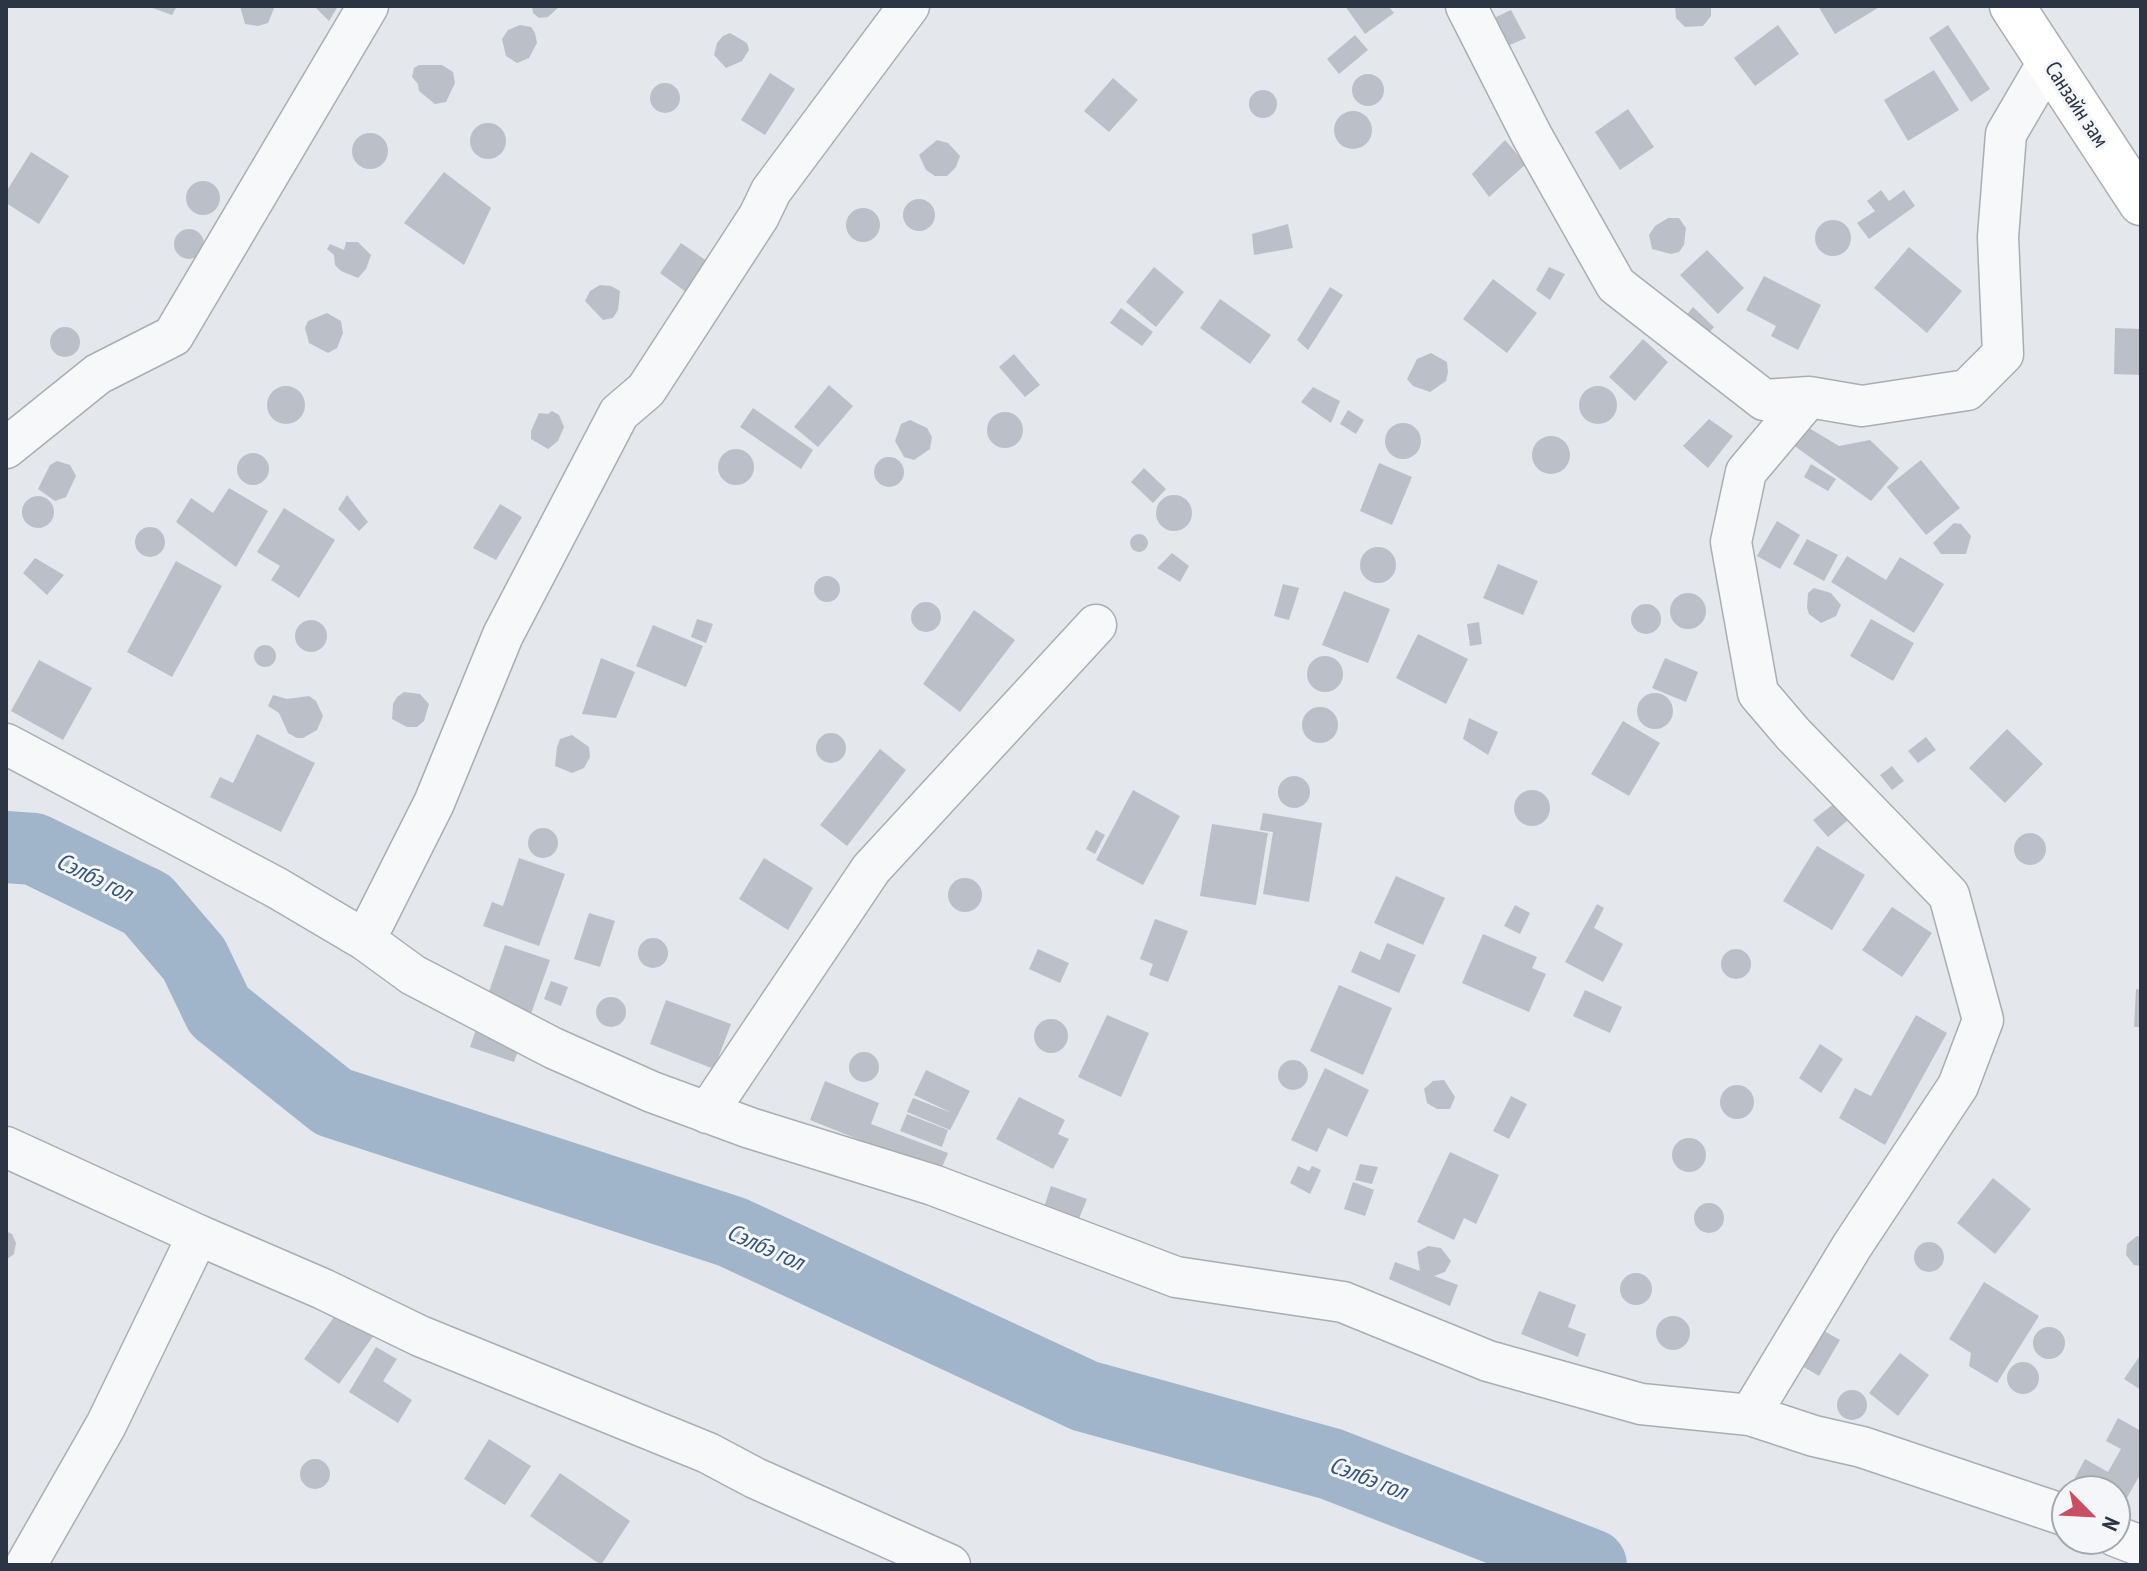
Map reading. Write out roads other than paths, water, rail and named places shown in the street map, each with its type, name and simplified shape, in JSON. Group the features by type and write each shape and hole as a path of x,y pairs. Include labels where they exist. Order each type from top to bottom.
{"main road":[{"name":"Санзайн зам","path":"2012,6 2141,203"}],"street":[{"path":"6,448 98,374 173,336 368,6"},
{"path":"365,940 434,803 503,635 619,413 646,390 759,216 771,191 909,6"},
{"path":"1466,6 1532,136 1616,285 1764,400 1809,397 1862,406 1967,390 2003,354 1998,237 2006,134 2048,62"},
{"path":"1750,1415 1852,1246 1958,1086 1983,1020 1949,895 1793,734 1758,693 1731,542 1746,472 1809,397"},
{"path":"707,1113 871,869 1096,625"},
{"path":"6,744 277,888 365,940 413,975 553,1048 707,1113 933,1185 1176,1277 1343,1302 1488,1361 1641,1404 1750,1415 1814,1436 1862,1447 2051,1511"},
{"path":"6,1147 323,1289 420,1336 708,1453 755,1478 950,1565"},
{"path":"26,1565 106,1425 198,1235"}],"waterway":[{"name":"Сэлбэ гол","path":"6,847 34,849 147,904 194,959 219,1011 333,1102 732,1232 1085,1396 1331,1464 1591,1565"}]}
